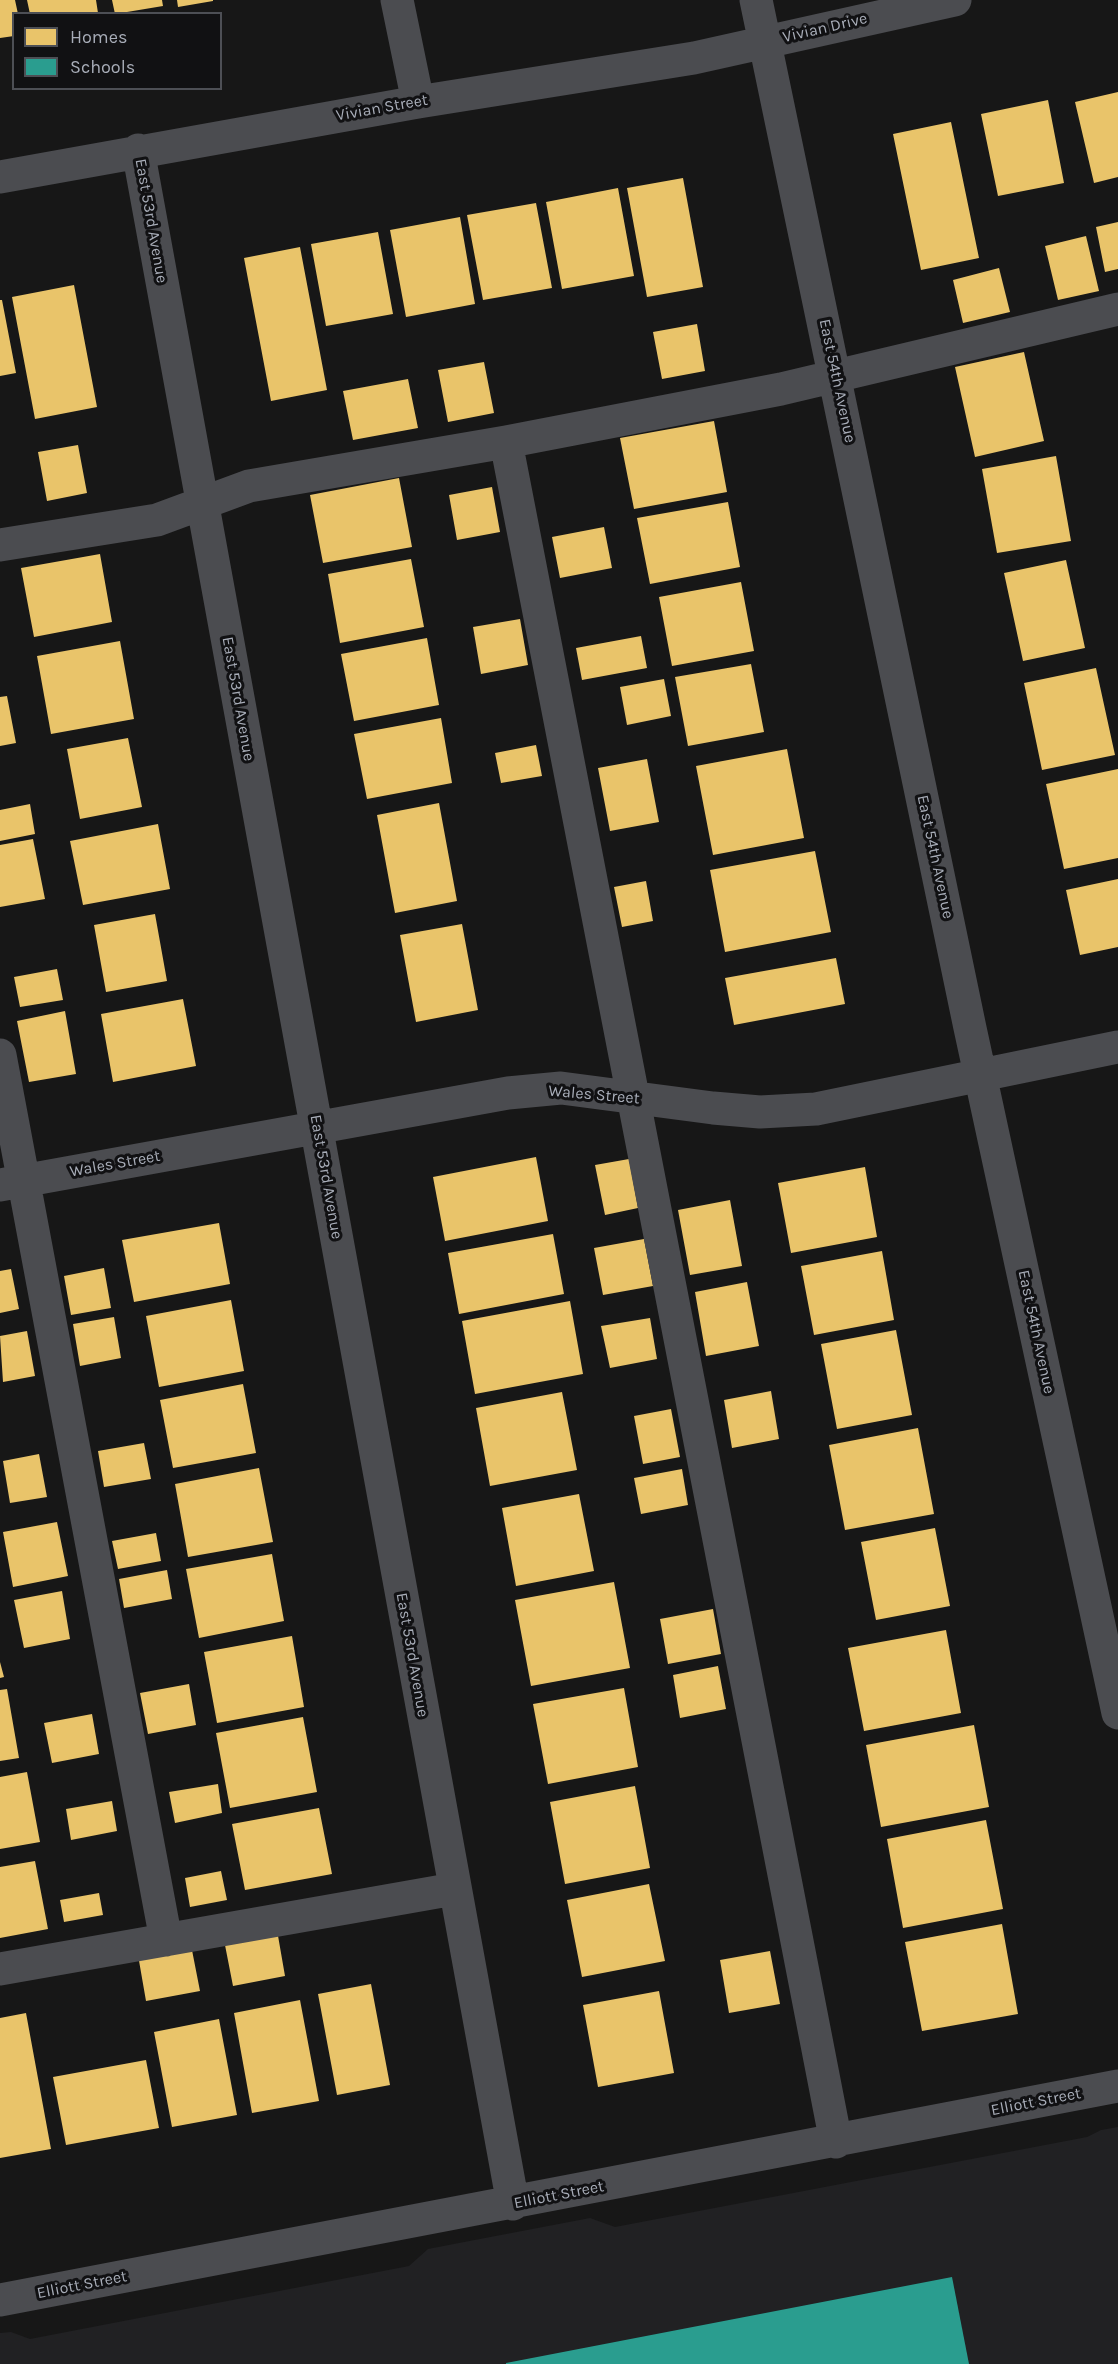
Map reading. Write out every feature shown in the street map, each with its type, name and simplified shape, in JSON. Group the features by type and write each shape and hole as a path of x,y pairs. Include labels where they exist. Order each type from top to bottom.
{"street":[{"path":"397,0 418,102"},
{"name":"East 54th Avenue","path":"756,0 980,1075 1118,1713"},
{"name":"Vivian Drive","path":"765,42 955,0"},
{"name":"Vivian Street","path":"0,177 138,150 694,58 765,42"},
{"name":"East 53rd Avenue","path":"138,150 513,2204"},
{"path":"0,545 158,520 249,486 506,442 836,376 1118,309"},
{"path":"506,442 836,2142"},
{"name":"Wales Street","path":"12,1183 508,1093 561,1088 760,1112 816,1108 1118,1047"},
{"path":"0,1055 12,1183 166,1940"},
{"path":"0,1969 454,1889"},
{"name":"Elliott Street","path":"0,2300 513,2204 1118,2086"}],"shaded area":[{"path":"1118,2127 1118,2364 0,2364 0,2333 11,2332 30,2339 409,2266 428,2249 590,2218 615,2227 1087,2137 1101,2130"}],"building: Homes":[{"path":"0,0 15,0 18,12 12,12 12,36 0,38"},
{"path":"27,0 96,0 98,12 30,12"},
{"path":"112,0 162,0 163,6 115,12"},
{"path":"177,0 213,0 213,1 178,7"},
{"path":"1118,92 1118,177 1094,183 1075,102"},
{"path":"1048,100 1064,183 998,196 981,114"},
{"path":"951,122 979,258 921,270 893,134"},
{"path":"683,178 703,287 647,297 627,188"},
{"path":"618,188 634,276 562,289 546,202"},
{"path":"536,203 552,288 483,300 467,215"},
{"path":"460,217 475,304 406,317 390,230"},
{"path":"1118,222 1118,269 1105,272 1096,227"},
{"path":"378,232 393,314 326,326 311,244"},
{"path":"1086,236 1099,291 1058,300 1045,246"},
{"path":"300,247 327,390 271,401 244,258"},
{"path":"999,268 1010,312 963,323 953,280"},
{"path":"74,285 97,407 35,419 12,297"},
{"path":"0,300 2,300 16,373 0,376"},
{"path":"697,324 705,371 662,379 653,332"},
{"path":"1024,352 1044,441 975,457 955,367"},
{"path":"484,362 494,413 448,422 438,370"},
{"path":"408,379 418,428 353,440 343,391"},
{"path":"714,421 727,492 634,509 620,438"},
{"path":"78,445 87,493 47,501 38,452"},
{"path":"1056,456 1071,541 997,553 982,469"},
{"path":"399,478 412,547 323,563 310,495"},
{"path":"492,487 500,532 457,540 449,495"},
{"path":"728,502 740,567 650,584 637,518"},
{"path":"604,527 612,568 560,578 552,537"},
{"path":"100,554 112,622 34,637 21,568"},
{"path":"411,559 424,627 340,643 328,574"},
{"path":"1066,560 1085,648 1023,661 1004,573"},
{"path":"741,582 754,651 672,666 659,597"},
{"path":"520,619 528,665 481,674 473,627"},
{"path":"641,636 647,668 582,680 576,648"},
{"path":"427,638 439,705 354,721 341,654"},
{"path":"120,641 134,719 51,734 37,656"},
{"path":"751,664 764,732 688,746 675,677"},
{"path":"1096,668 1115,755 1042,770 1024,683"},
{"path":"664,679 671,716 627,725 620,687"},
{"path":"7,696 16,743 0,746 0,697"},
{"path":"441,718 452,783 367,799 354,734"},
{"path":"128,738 142,807 80,819 67,749"},
{"path":"536,745 542,776 501,783 495,753"},
{"path":"787,749 804,838 713,855 696,766"},
{"path":"647,759 659,822 610,831 598,768"},
{"path":"1118,769 1118,858 1064,869 1046,784"},
{"path":"439,803 457,901 395,913 377,815"},
{"path":"30,804 35,834 0,841 0,810"},
{"path":"158,824 170,889 83,905 70,841"},
{"path":"33,839 45,899 0,907 0,845"},
{"path":"815,851 831,932 725,952 710,870"},
{"path":"1118,879 1118,947 1080,955 1066,890"},
{"path":"646,881 653,921 622,927 614,887"},
{"path":"155,914 167,981 106,992 94,925"},
{"path":"462,924 478,1010 416,1022 400,935"},
{"path":"836,958 845,1004 734,1025 725,978"},
{"path":"57,969 63,1000 20,1007 14,977"},
{"path":"183,999 196,1066 113,1082 101,1014"},
{"path":"65,1011 76,1074 29,1082 17,1021"},
{"path":"536,1157 548,1221 445,1241 433,1177"},
{"path":"629,1159 638,1208 605,1215 595,1165"},
{"path":"865,1167 877,1237 791,1253 778,1183"},
{"path":"730,1200 742,1266 690,1275 678,1210"},
{"path":"219,1223 230,1284 134,1302 122,1240"},
{"path":"553,1234 564,1294 459,1314 448,1253"},
{"path":"644,1239 653,1286 603,1295 594,1248"},
{"path":"882,1251 894,1320 814,1335 801,1266"},
{"path":"104,1268 111,1308 71,1315 64,1276"},
{"path":"11,1269 19,1309 0,1313 0,1271"},
{"path":"747,1282 759,1346 706,1356 695,1292"},
{"path":"231,1300 244,1371 159,1387 146,1316"},
{"path":"570,1301 583,1374 475,1394 462,1321"},
{"path":"114,1317 121,1358 80,1366 73,1324"},
{"path":"650,1318 657,1359 610,1368 601,1326"},
{"path":"896,1330 912,1415 837,1429 821,1344"},
{"path":"27,1331 35,1376 3,1382 0,1336"},
{"path":"243,1384 256,1453 173,1468 160,1400"},
{"path":"771,1391 779,1439 732,1448 724,1400"},
{"path":"562,1392 577,1470 490,1486 476,1408"},
{"path":"671,1409 680,1457 643,1464 634,1416"},
{"path":"918,1428 934,1514 845,1530 829,1445"},
{"path":"144,1443 151,1479 104,1487 98,1451"},
{"path":"39,1454 47,1497 10,1503 3,1461"},
{"path":"259,1468 273,1542 188,1557 175,1484"},
{"path":"682,1469 688,1505 641,1514 634,1478"},
{"path":"579,1494 594,1571 516,1586 502,1508"},
{"path":"57,1522 68,1576 13,1587 3,1532"},
{"path":"935,1528 950,1606 876,1620 861,1542"},
{"path":"156,1533 161,1561 118,1569 112,1541"},
{"path":"272,1554 284,1621 199,1638 186,1569"},
{"path":"167,1570 172,1599 124,1608 119,1579"},
{"path":"614,1582 630,1668 531,1686 515,1600"},
{"path":"62,1591 70,1639 24,1648 14,1600"},
{"path":"713,1609 721,1654 668,1664 660,1619"},
{"path":"946,1630 961,1713 864,1731 848,1648"},
{"path":"292,1636 304,1707 217,1723 204,1652"},
{"path":"0,1662 4,1677 0,1678"},
{"path":"718,1666 726,1709 680,1718 673,1675"},
{"path":"189,1684 196,1725 148,1734 140,1693"},
{"path":"624,1688 638,1767 548,1784 533,1704"},
{"path":"7,1689 19,1758 0,1761 0,1690"},
{"path":"92,1714 99,1754 52,1763 44,1723"},
{"path":"303,1717 317,1792 230,1808 216,1733"},
{"path":"974,1725 989,1807 881,1827 866,1745"},
{"path":"27,1772 40,1842 0,1849 0,1777"},
{"path":"218,1784 222,1813 175,1823 169,1792"},
{"path":"635,1786 650,1868 565,1884 550,1802"},
{"path":"112,1801 117,1831 71,1840 66,1809"},
{"path":"319,1808 332,1874 245,1890 232,1824"},
{"path":"986,1820 1003,1909 903,1928 887,1839"},
{"path":"35,1861 48,1929 0,1938 0,1867"},
{"path":"221,1871 227,1900 190,1907 185,1878"},
{"path":"649,1884 665,1961 582,1977 567,1900"},
{"path":"99,1893 103,1915 64,1922 60,1900"},
{"path":"1002,1924 1018,2014 922,2031 905,1942"},
{"path":"277,1930 285,1976 233,1986 224,1940"},
{"path":"191,1945 200,1991 146,2001 138,1955"},
{"path":"770,1951 780,2004 729,2013 720,1960"},
{"path":"371,1984 390,2085 337,2095 318,1994"},
{"path":"659,1991 674,2073 598,2087 583,2005"},
{"path":"300,2000 319,2101 252,2113 234,2013"},
{"path":"26,2013 51,2149 0,2158 0,2018"},
{"path":"219,2019 237,2115 172,2127 154,2032"},
{"path":"146,2060 159,2128 66,2145 53,2077"}],"building: Schools":[{"path":"952,2277 969,2364 506,2364 506,2363"}]}
